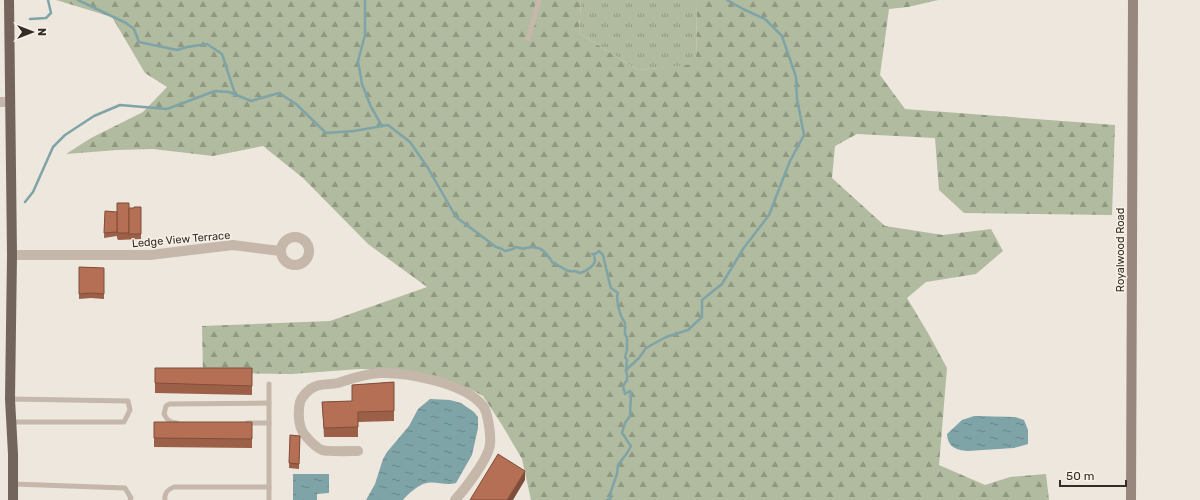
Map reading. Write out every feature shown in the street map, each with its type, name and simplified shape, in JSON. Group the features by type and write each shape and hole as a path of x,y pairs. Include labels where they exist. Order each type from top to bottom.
{"main road":[{"path":"8,0 5,102 12,255 10,399 13,500"}],"street":[{"name":"Royalwood Road","path":"1131,500 1133,0"},
{"name":"Ledge View Terrace","path":"12,255 150,256 233,245 280,251"},
{"path":"358,451 322,450 308,439 300,430 300,401 308,391 315,386 326,383 335,383 363,375 379,373 416,376 447,384 462,390 485,407 488,420 490,444 486,457 455,500"}],"lane":[{"path":"528,39 539,0"},
{"path":"269,384 269,500"},
{"path":"10,399 128,401 130,410 124,422 11,422"},
{"path":"183,423 171,423 166,417 165,409 169,404 269,403"},
{"path":"238,423 269,423"},
{"path":"12,484 125,488 131,498 130,500"},
{"path":"165,500 165,495 167,492 174,487 269,487"}],"green space":[{"path":"56,0 581,0 579,33 638,70 696,64 697,0 938,0 908,7 889,9 880,75 905,109 1115,125 1112,215 964,213 939,190 935,138 857,134 835,146 832,178 885,226 943,235 991,229 1003,251 976,274 926,282 907,298 947,368 939,465 985,485 1010,477 1046,474 1049,500 531,500 522,459 483,396 468,388 407,370 359,369 292,374 203,373 202,326 330,321 427,287 368,244 303,178 263,146 213,156 153,149 66,154 91,138 143,112 167,87 145,73 112,17"},
{"path":"581,0 697,0 696,65 638,70 579,33"}],"water":[{"path":"430,399 450,400 461,403 474,412 478,417 478,428 472,455 456,483 424,484 414,490 403,500 366,500 375,484 383,459 387,452 409,426 418,409"},
{"path":"974,416 1015,417 1024,420 1028,430 1028,444 1014,448 968,451 956,449 949,442 947,434 962,420"},
{"path":"293,474 329,474 329,493 317,494 317,500 293,500"}],"building":[{"path":"117,203 129,203 129,233 118,233 117,231"},
{"path":"141,207 141,234 129,234 129,208"},
{"path":"105,211 117,212 117,232 104,233"},
{"path":"79,267 104,268 104,294 79,294"},
{"path":"155,368 252,368 252,386 155,383"},
{"path":"394,382 394,411 358,412 358,427 324,428 322,402 352,401 352,385"},
{"path":"154,422 252,422 252,439 154,438"},
{"path":"290,435 300,436 299,464 289,463"},
{"path":"498,454 525,471 507,500 470,500"}],"waterway":[{"path":"30,19 46,18 51,13 48,0"},
{"path":"78,0 126,23 134,29 139,42 177,50 207,44 222,54 235,94"},
{"path":"365,0 365,35 358,61 362,84 371,107 382,126"},
{"path":"626,370 639,358 646,348 666,337 688,330 702,317 702,300 722,284 743,249 769,215 790,161 804,135 797,99 796,77 782,36 765,19 727,0"},
{"path":"25,202 33,192 53,147 65,135 94,116 120,105 167,109 215,91 229,92 251,101 279,93 296,104 326,133 354,131 388,125 410,142 428,168 456,217 496,247 505,251 516,247 524,249 530,247 539,248 548,255 553,263 568,271 580,273 593,265 595,260 594,255 594,254 592,254 599,251 603,255 610,285 611,288 618,293 618,306 625,323 625,334 627,338 627,350 625,357 627,360 627,380 623,386 625,394 630,391 631,394 630,416 625,423 622,433 631,446 618,465 617,474 611,491 611,498 607,500"}]}
